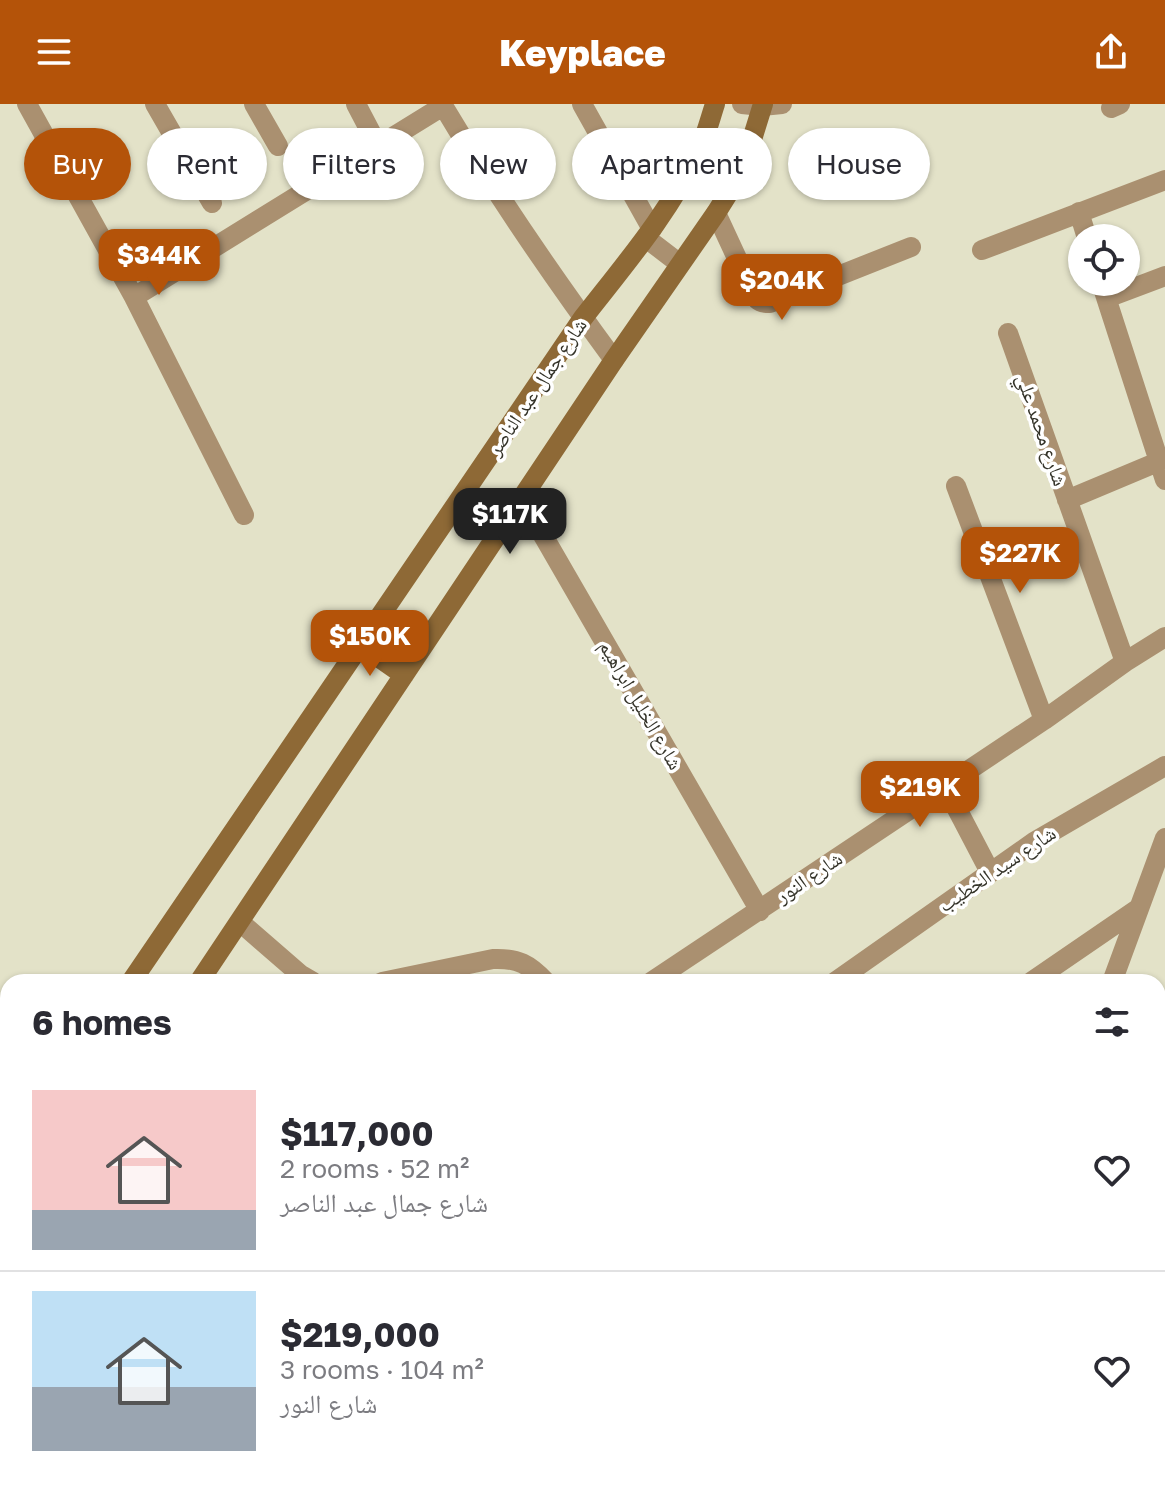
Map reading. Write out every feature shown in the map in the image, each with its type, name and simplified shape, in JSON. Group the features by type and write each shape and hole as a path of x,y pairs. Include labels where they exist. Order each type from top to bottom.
{"street":[{"path":"27,104 134,297 244,515"},
{"path":"155,104 212,203"},
{"path":"254,104 278,146"},
{"path":"356,104 369,128"},
{"path":"582,104 649,234 680,264"},
{"name":"شارع جمال عبد الناصر","path":"136,974 583,318 649,234 677,192 700,148 715,104"},
{"path":"204,974 614,360 716,213 746,158 762,104"},
{"path":"407,128 443,105 497,193 614,360"},
{"path":"982,250 1165,180"},
{"path":"134,297 291,200"},
{"path":"1079,212 1083,224"},
{"path":"716,213 754,295 764,303 911,247"},
{"path":"1140,282 1165,276"},
{"path":"1067,500 1163,467 1106,296"},
{"name":"شارع محمد علي","path":"1008,333 1125,662"},
{"path":"956,486 1044,720"},
{"name":"شارع الخليل ابراهيم","path":"522,499 760,911"},
{"name":"شارع النور","path":"663,974 1165,637"},
{"path":"361,645 404,675"},
{"name":"شارع سيد الخطيب","path":"846,974 1059,826 1165,766"},
{"path":"945,786 990,872"},
{"path":"1115,974 1165,838"},
{"path":"1156,863 1165,886"},
{"path":"1043,974 1139,908"},
{"path":"240,922 300,974"},
{"path":"421,974 510,958 525,963 537,974"}]}
